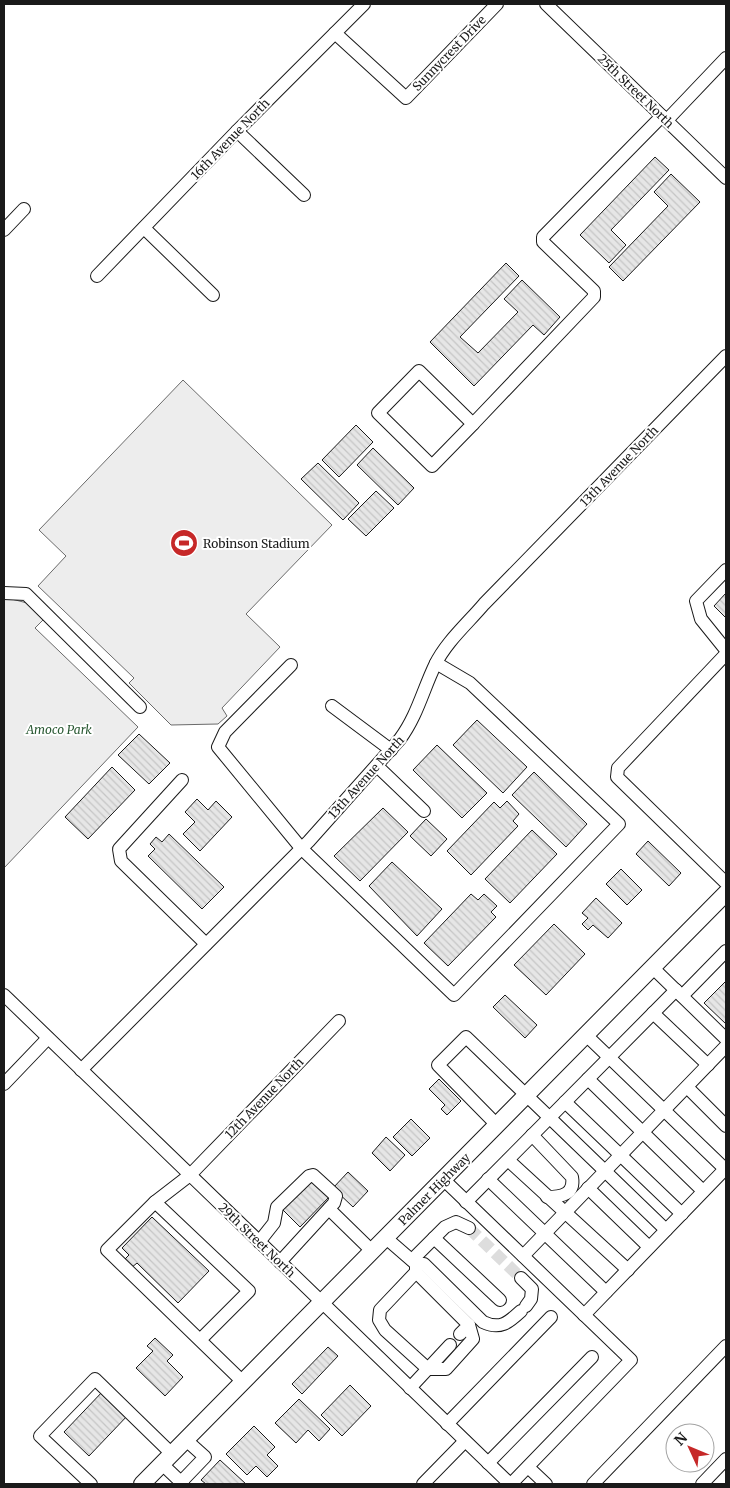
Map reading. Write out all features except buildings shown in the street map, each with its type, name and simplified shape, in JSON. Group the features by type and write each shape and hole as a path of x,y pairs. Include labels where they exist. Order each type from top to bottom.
{"main road":[{"name":"Palmer Highway","path":"142,1484 525,1096 724,900"}],"street":[{"name":"16th Avenue North","path":"97,276 237,131 364,4"},
{"name":"Sunnycrest Drive","path":"335,33 406,98 497,4"},
{"name":"25th Street North","path":"553,6 726,178"},
{"path":"473,424 419,371 378,413 432,466 473,424 594,297 594,291 544,242 543,236 726,58"},
{"path":"237,131 304,194"},
{"path":"4,230 24,209"},
{"path":"144,228 213,295"},
{"name":"13th Avenue North","path":"81,1070 301,848 377,766 410,726 436,663 484,604 726,356"},
{"path":"726,570 696,601 701,619 726,652 618,768 617,778 726,883"},
{"path":"4,593 26,594 140,707"},
{"path":"291,665 225,732 218,747 301,848 454,995 619,824 470,684 436,663"},
{"path":"332,706 391,750"},
{"path":"377,766 424,811"},
{"path":"182,780 118,849 120,861 206,944"},
{"path":"466,1202 653,1013 679,993 726,951"},
{"path":"653,968 726,1039"},
{"name":"29th Street North","path":"4,995 511,1484"},
{"path":"653,1013 708,1065"},
{"name":"12th Avenue North","path":"200,1340 107,1250 155,1202 190,1175 339,1021"},
{"path":"584,1315 726,1168 586,1035"},
{"path":"498,1125 438,1065 466,1037 666,1230"},
{"path":"4,1084 48,1038"},
{"path":"523,1256 726,1046"},
{"path":"588,1079 704,1191"},
{"path":"687,1087 726,1126"},
{"path":"566,1102 682,1214"},
{"path":"532,1135 572,1176 573,1183 568,1192 560,1197 547,1197"},
{"path":"508,1160 547,1197 566,1211 628,1270"},
{"path":"259,1242 274,1223 277,1207 309,1176 313,1175 336,1196 334,1203 329,1209 280,1262"},
{"path":"443,1179 631,1360 511,1484"},
{"path":"488,1179 606,1292"},
{"path":"588,1188 649,1247"},
{"path":"155,1202 249,1290 200,1340 243,1382"},
{"path":"329,1209 372,1251"},
{"path":"386,1238 415,1265 473,1339 446,1369 428,1369 385,1330 379,1320 380,1310 415,1265 434,1238 445,1227 456,1222 469,1228"},
{"path":"434,1238 500,1300"},
{"path":"415,1265 424,1264 483,1322 493,1327 507,1324 531,1299 532,1289 521,1278"},
{"path":"447,1424 550,1317"},
{"path":"410,1388 450,1345"},
{"path":"593,1484 726,1346"},
{"path":"488,1463 592,1357"},
{"path":"91,1484 40,1436 95,1379 167,1459 182,1483 205,1457 186,1440"},
{"path":"423,1484 465,1441"},
{"path":"702,1484 726,1459"},
{"path":"528,1467 546,1484"}],"shaded area":[{"name":"Robinson Stadium","path":"183,380 332,525 246,614 280,647 222,708 227,716 218,724 171,725 129,683 134,678 38,586 66,556 39,530"},
{"name":"Amoco Park","path":"4,597 27,603 44,619 35,628 138,727 4,868"}],"tunnel":[{"path":"469,1228 521,1278"}],"place":[{"name":"Robinson Stadium","path":"184,543"}]}
